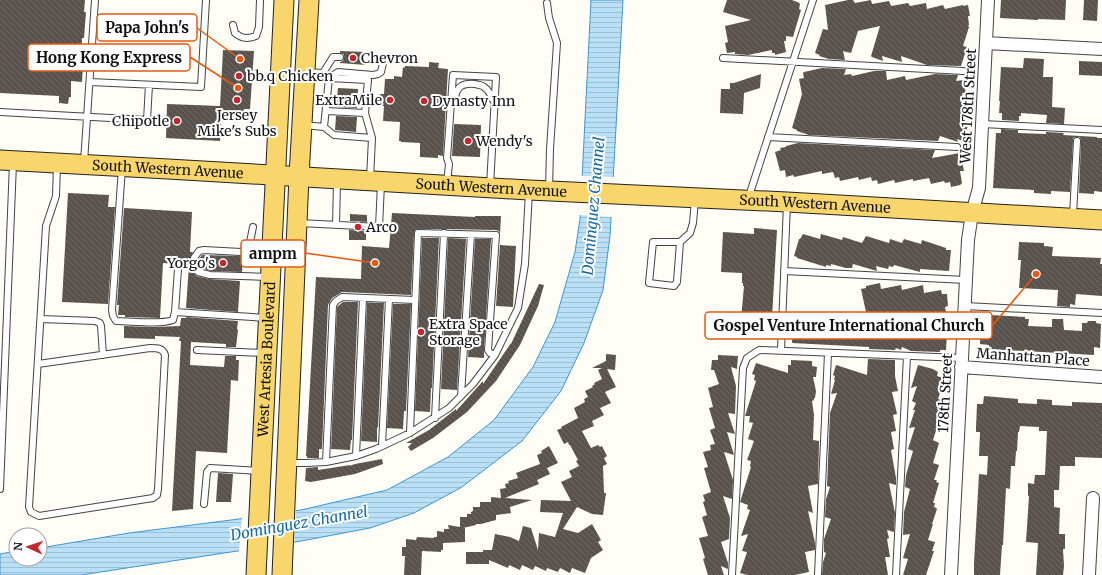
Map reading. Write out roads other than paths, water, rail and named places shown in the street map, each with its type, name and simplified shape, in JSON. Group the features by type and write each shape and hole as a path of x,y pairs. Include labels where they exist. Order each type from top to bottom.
{"main road":[{"name":"West Artesia Boulevard","path":"256,568 268,353 284,0"},
{"name":"West Artesia Boulevard","path":"283,567 286,462 302,124 314,72 309,0"},
{"name":"South Western Avenue","path":"6,160 447,184 615,195 787,202 972,214 1102,220"}],"street":[{"name":"West 178th Street","path":"972,214 979,188 988,0"},
{"path":"986,43 1102,49"},
{"name":"178th Street","path":"951,575 968,241 972,214"},
{"name":"Manhattan Place","path":"962,363 1102,377"},
{"path":"1089,575 1093,498"}],"lane":[{"path":"84,164 95,0"},
{"path":"90,82 201,87 206,0"},
{"path":"233,25 235,34 240,37 250,38 256,36 260,0"},
{"path":"748,200 813,0"},
{"path":"547,3 549,18 557,43 550,149 549,191"},
{"path":"298,223 379,227 372,138 365,113 368,80 329,78 314,72 333,57 340,57"},
{"path":"329,78 338,72 373,75 381,72 383,63 380,60 366,58"},
{"path":"722,58 963,70"},
{"path":"447,184 447,158 453,75 496,77 490,188"},
{"path":"324,127 329,78"},
{"path":"448,164 451,158 456,92 465,84 483,86 490,93 494,103"},
{"path":"0,112 147,120 149,85"},
{"path":"326,111 365,113"},
{"path":"302,124 324,127 334,135 372,138"},
{"path":"982,124 1102,130"},
{"path":"768,137 957,147"},
{"path":"1073,219 1077,141"},
{"path":"0,489 6,160"},
{"path":"38,364 150,348 159,348 164,352 166,355 157,495 153,498 39,516 31,512 28,506 46,226 56,196 57,163"},
{"path":"122,166 112,316 116,321 154,322 173,320 175,312 178,269"},
{"path":"336,225 337,178"},
{"path":"286,462 326,462 356,456 382,446 410,433 435,418 449,408 473,384 495,355 518,308 525,264 529,190"},
{"path":"680,242 677,282 674,286 649,283 653,242 680,242 690,233 693,224 695,198"},
{"path":"781,350 787,202"},
{"path":"253,227 250,242 246,248 240,252 199,251 194,258 195,267 198,272 210,275 271,278"},
{"path":"410,433 418,233 496,235 488,350 490,353 495,355"},
{"path":"435,418 444,234"},
{"path":"461,396 471,235"},
{"path":"784,271 966,280"},
{"path":"326,462 333,305 342,297 415,300"},
{"path":"356,456 363,298"},
{"path":"382,446 389,299"},
{"path":"965,306 1102,313"},
{"path":"175,312 269,318"},
{"path":"41,320 95,321 100,323 103,355"},
{"path":"197,350 268,353"},
{"path":"732,575 743,368 748,358 759,350 781,350 906,356 962,363"},
{"path":"818,575 828,353"},
{"path":"896,575 906,356"},
{"path":"204,504 207,472 210,468 261,471"}],"water":[{"name":"Dominguez Channel","path":"591,0 623,0 610,236 603,290 584,343 561,391 522,441 462,487 414,513 370,528 296,542 81,575 0,575 0,554 8,552 8,567 48,567 48,547 129,533 301,510 387,490 448,457 494,420 533,367 555,322 575,252 580,219"}],"place":[{"name":"Chevron","path":"353,58"},
{"name":"Papa John's","path":"240,59"},
{"name":"bb.q Chicken","path":"239,76"},
{"name":"Hong Kong Express","path":"238,88"},
{"name":"Jersey Mike's Subs","path":"237,100"},
{"name":"ExtraMile","path":"390,100"},
{"name":"Dynasty Inn","path":"424,101"},
{"name":"Chipotle","path":"177,121"},
{"name":"Wendy's","path":"468,141"},
{"name":"Arco","path":"358,227"},
{"name":"Yorgo's","path":"223,263"},
{"name":"ampm","path":"375,263"},
{"name":"Gospel Venture International Church","path":"1036,274"},
{"name":"Extra Space Storage","path":"421,332"}]}
